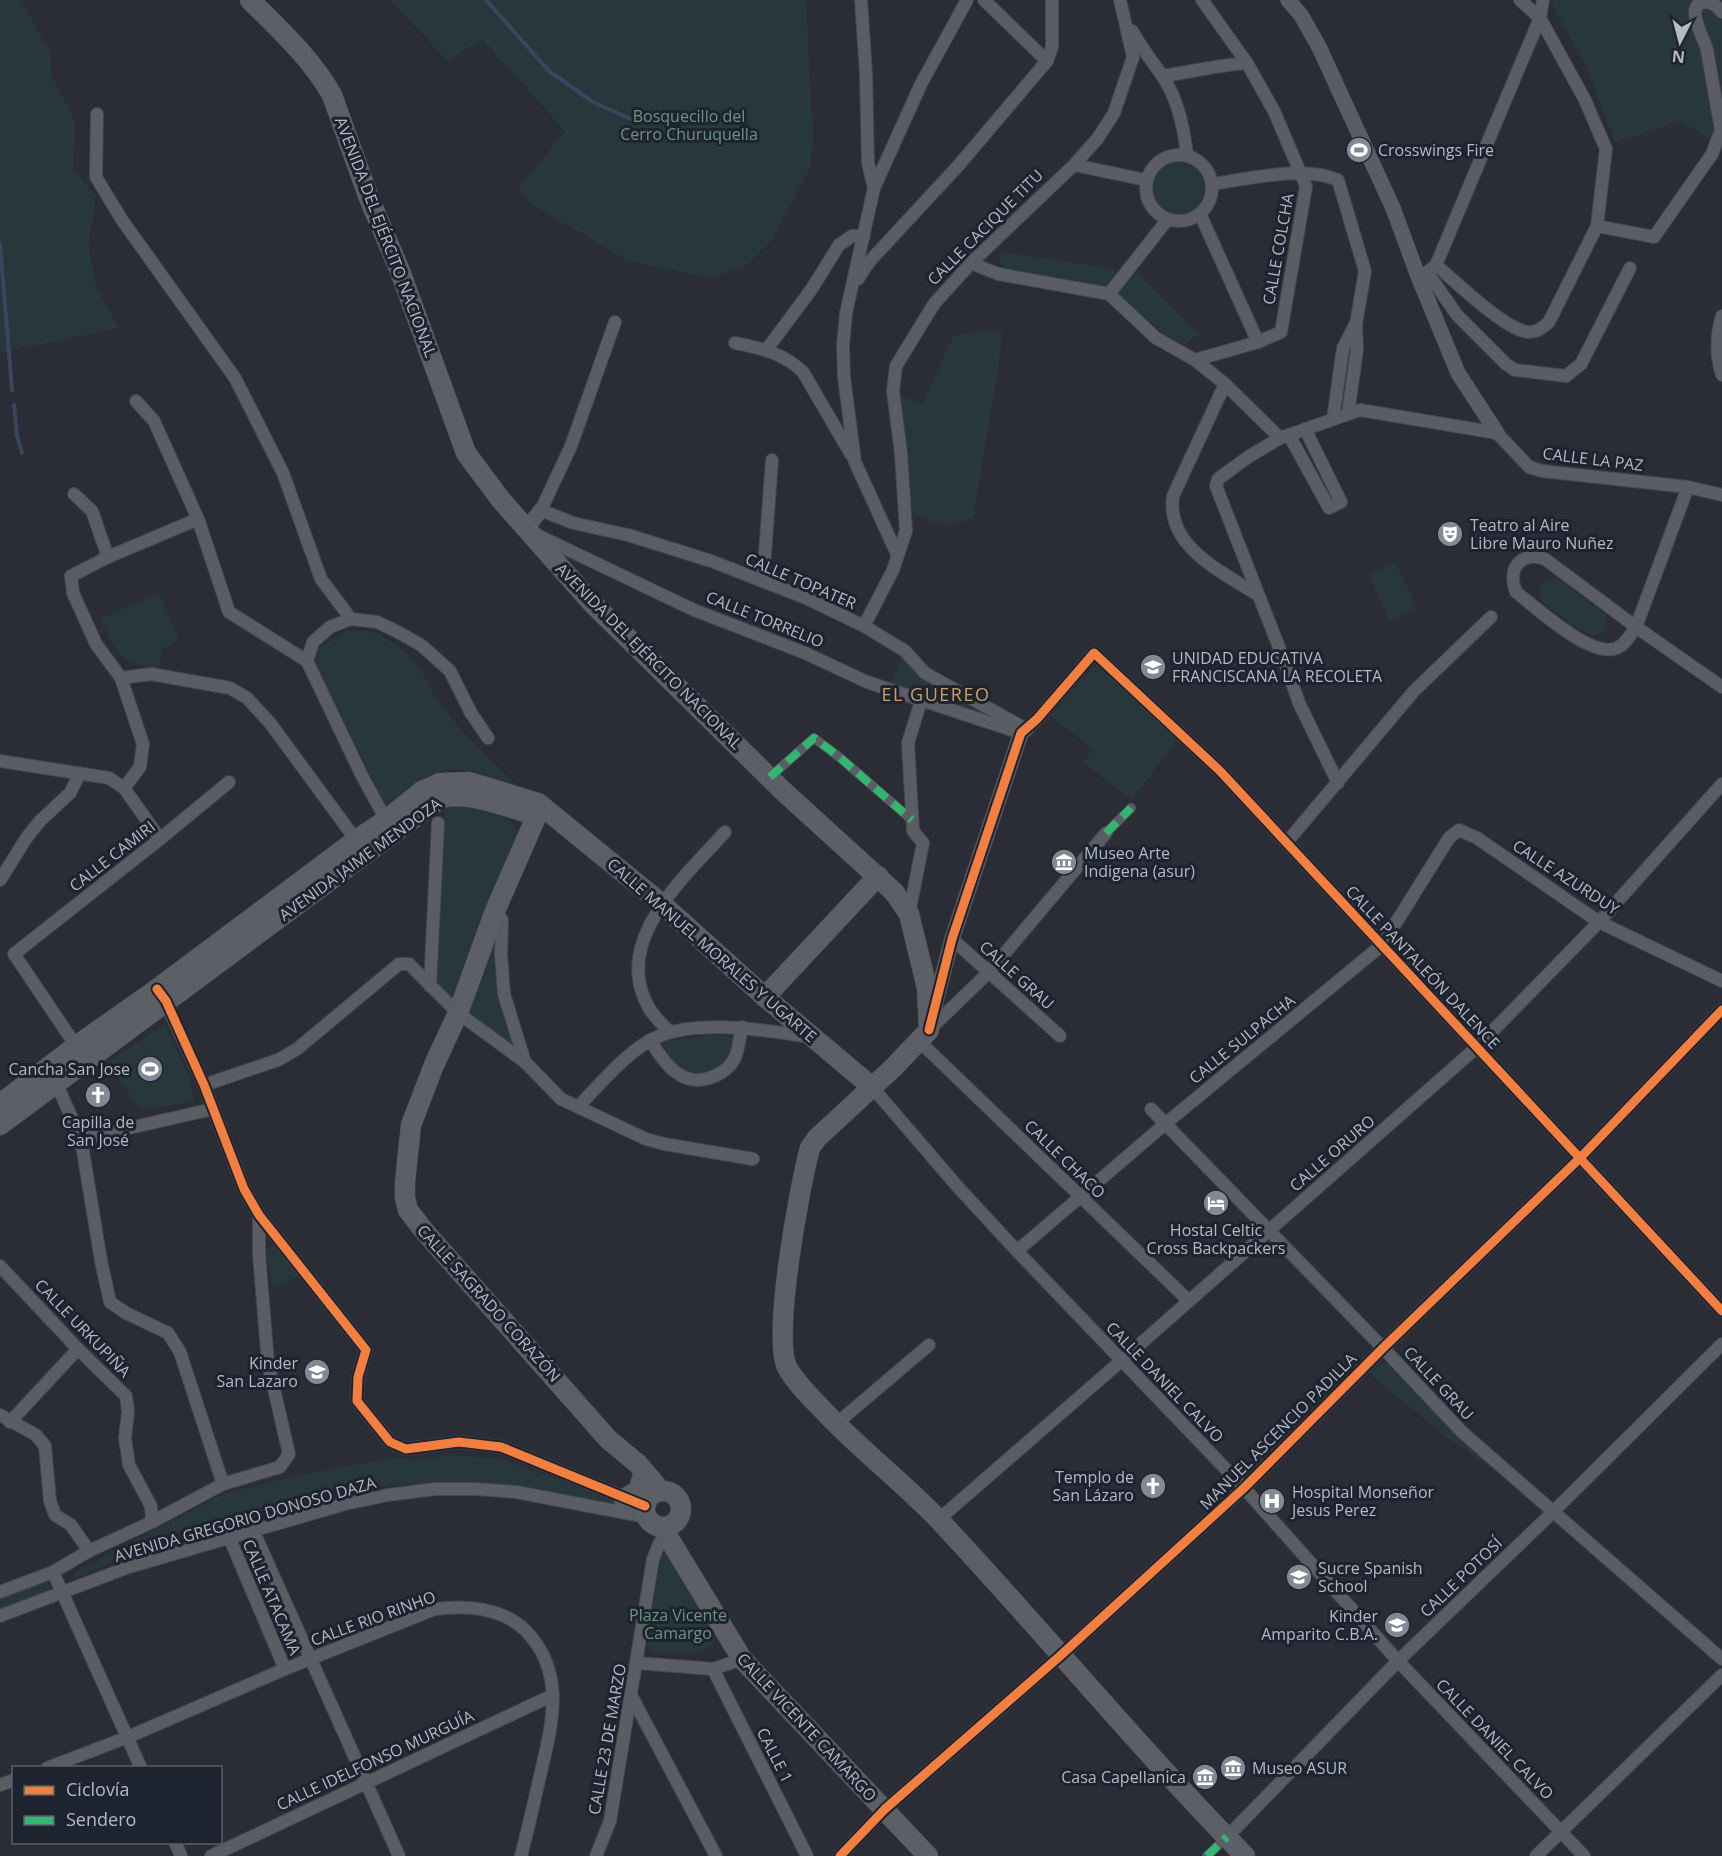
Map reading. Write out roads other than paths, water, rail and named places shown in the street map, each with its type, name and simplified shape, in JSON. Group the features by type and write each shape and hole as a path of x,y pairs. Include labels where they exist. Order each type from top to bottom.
{"main road":[{"name":"AVENIDA DEL EJÉRCITO NACIONAL","path":"250,0 301,51 332,94 369,198 400,271 466,453 501,500 592,603 770,777 894,891 909,915 927,988 924,1036"},
{"name":"AVENIDA JAIME MENDOZA","path":"0,1125 52,1074 76,1046 161,995 356,840 431,786 458,781 483,785 538,803 544,814"},
{"name":"AVENIDA JAIME MENDOZA","path":"0,1104 52,1074 441,798 472,796 544,814"},
{"name":"CALLE MANUEL MORALES Y UGARTE","path":"544,814 662,904 765,997 872,1087"},
{"name":"CALLE SAGRADO CORAZÓN","path":"544,814 495,911 458,1013 434,1065 411,1125 405,1182 408,1210 608,1439 644,1471 661,1491 672,1494 680,1502 680,1514 659,1522"},
{"path":"765,997 878,876"},
{"path":"924,1036 817,1138 810,1148 785,1289 783,1352 787,1366 811,1398 836,1424 938,1520 1245,1856"},
{"path":"624,1498 639,1490 644,1471"},
{"path":"659,1522 651,1496 661,1491"},
{"name":"CALLE VICENTE CAMARGO","path":"659,1522 742,1659 928,1856"}],"street":[{"path":"861,0 866,74 868,163 874,188"},
{"path":"855,462 848,417 843,346 846,313 874,188 921,84 967,0"},
{"path":"984,0 1047,61"},
{"path":"854,285 869,262 957,166 1047,61 1052,47 1052,0"},
{"name":"CALLE CACIQUE TITU","path":"864,626 893,570 906,531 902,454 893,391 896,366 934,304 971,263 1074,165 1098,138 1114,113 1133,57 1127,22 1120,0"},
{"path":"1202,0 1247,63 1274,111 1302,172"},
{"path":"1288,0 1301,15 1324,58 1393,208 1427,271 1457,315 1506,364 1515,370 1566,376 1581,364 1630,268"},
{"path":"1427,271 1503,322 1527,332 1539,330 1549,322 1597,226 1606,150 1585,100 1540,18 1520,0"},
{"path":"1497,433 1458,373 1427,271 1540,18 1543,0"},
{"path":"1597,226 1654,237 1712,154 1721,130 1705,38 1694,17 1694,10 1697,5 1705,2 1715,5 1722,12"},
{"path":"1127,22 1178,105 1187,155"},
{"path":"1162,76 1193,72 1219,65 1247,63"},
{"path":"97,114 96,177 122,220 235,378 283,473 321,579 351,620"},
{"path":"1176,154 1187,155 1196,159 1210,174 1212,195 1200,214 1179,221 1168,219 1152,208 1146,190 1146,180 1150,171 1166,157 1176,154"},
{"path":"1074,165 1146,180"},
{"path":"1212,184 1302,172 1328,175 1338,180 1365,271 1356,324 1358,349 1348,414"},
{"name":"CALLE COLCHA","path":"1258,342 1281,332 1306,186 1302,172"},
{"path":"1194,360 1258,342 1200,214"},
{"path":"1109,294 1168,219"},
{"path":"767,349 811,290 839,245 852,237 864,236"},
{"path":"971,263 999,274 1109,294 1156,338 1194,360 1285,436 1329,508 1341,502 1305,429"},
{"path":"1722,316 1717,354 1722,375"},
{"path":"526,529 541,510 571,446 615,322"},
{"path":"1333,419 1343,348 1356,324"},
{"path":"735,343 767,349 793,362 803,372 855,462 897,554"},
{"path":"1225,384 1173,496 1171,509 1177,530 1186,545 1257,595"},
{"path":"136,401 154,421 198,519 230,612 307,661 352,756 386,820"},
{"path":"1338,783 1299,703 1216,486 1218,479 1248,457 1285,436 1360,410 1497,433"},
{"name":"CALLE LA PAZ","path":"1497,433 1529,466 1542,471 1688,487 1722,495"},
{"path":"763,580 772,460"},
{"path":"1688,487 1636,627 1625,642 1616,649 1604,649 1582,643 1516,592 1512,582 1515,567 1528,557 1545,558 1636,627 1722,687"},
{"path":"74,495 92,511 108,557"},
{"name":"CALLE TOPATER","path":"541,510 573,523 628,535 711,561 806,598 864,626 906,651 925,673 1023,731"},
{"path":"124,788 140,767 143,744 121,678 96,644 73,593 71,576 108,557 198,519"},
{"name":"CALLE TORRELIO","path":"526,529 694,610 805,653 867,682 921,701 1023,731"},
{"path":"1287,842 1414,691 1491,616"},
{"path":"307,661 313,642 330,627 351,620 376,622 421,645 450,670 471,713 488,738"},
{"name":"CALLE PANTALEÓN DALENCE","path":"1023,731 1037,719 1094,653 1220,771 1722,1311"},
{"path":"121,678 151,674 230,688 247,698 270,723 356,840"},
{"path":"909,915 923,843 913,831 908,743 921,701"},
{"path":"924,1036 952,939 1023,731"},
{"path":"770,777 814,738 912,820"},
{"path":"0,761 109,778 124,788 160,839"},
{"path":"0,880 27,837 40,821 70,793 79,775"},
{"name":"CALLE CAMIRI","path":"76,1046 14,954 229,782"},
{"name":"CALLE ORURO","path":"938,1520 1476,1048 1599,921 1722,784"},
{"path":"924,1036 989,972 1106,833 1131,808"},
{"path":"430,986 438,823"},
{"name":"CALLE AZURDUY","path":"1459,830 1477,838 1599,921 1722,981"},
{"name":"CALLE SULPACHA","path":"1017,1251 1165,1124 1382,945 1449,838 1459,830"},
{"path":"670,1032 649,1009 640,984 639,960 643,938 662,904 725,832"},
{"path":"495,911 502,920 501,954 504,994 525,1062"},
{"name":"CALLE GRAU","path":"952,939 1060,1036"},
{"path":"204,1084 278,1060 297,1049 399,964 409,964 458,1013 525,1062 561,1099 655,1141 753,1159"},
{"path":"161,995 204,1084 244,1189 259,1215 366,1350 358,1377 357,1401 390,1442 406,1449 459,1442 501,1447 624,1498 659,1522"},
{"name":"MANUEL ASCENCIO PADILLA","path":"844,1855 885,1809 1060,1656 1244,1488 1383,1348 1581,1157 1722,1010"},
{"path":"650,1040 662,1060 680,1076 701,1082 721,1074 728,1068 736,1056 742,1027"},
{"path":"578,1107 623,1060 650,1040 670,1032 700,1028 742,1027 813,1037"},
{"name":"CALLE CHACO","path":"924,1036 1081,1197 1188,1300"},
{"path":"52,1074 81,1139 110,1302 126,1313 168,1333 180,1352 223,1484"},
{"name":"CALLE DANIEL CALVO","path":"872,1087 957,1186 1017,1251 1244,1488 1398,1661 1584,1856"},
{"path":"81,1139 213,1109"},
{"name":"CALLE GRAU","path":"1151,1109 1462,1432 1722,1659"},
{"name":"AVENIDA GREGORIO DONOSO DAZA","path":"0,1592 53,1572 89,1551 152,1522 223,1484 280,1467 289,1454 268,1364 258,1254 259,1215"},
{"name":"CALLE URKUPIÑA","path":"0,1266 126,1396 128,1412 125,1438 129,1465 152,1506 152,1522"},
{"name":"CALLE POTOSÍ","path":"1227,1837 1398,1661 1554,1511 1722,1344"},
{"path":"836,1424 929,1345"},
{"path":"78,1349 5,1419 36,1435 45,1446 50,1501 55,1515 71,1525 89,1551"},
{"name":"AVENIDA GREGORIO DONOSO DAZA","path":"0,1616 63,1594 129,1567 345,1504 388,1495 435,1489 516,1492 659,1522"},
{"name":"CALLE 23 DE MARZO","path":"596,1856 610,1821 638,1663 653,1559 659,1544 659,1522"},
{"name":"CALLE ATACAMA","path":"253,1530 399,1856"},
{"name":"CALLE ATACAMA","path":"229,1537 285,1669"},
{"path":"53,1572 141,1766"},
{"name":"CALLE RIO RINHO","path":"50,1766 128,1737 310,1658 435,1609 478,1608 504,1615 518,1624 533,1638 542,1651 550,1671 553,1695 552,1722 522,1856"},
{"path":"638,1663 713,1669 742,1659"},
{"name":"CALLE 1","path":"713,1669 807,1856"},
{"path":"1536,1856 1722,1675"},
{"name":"CALLE IDELFONSO MURGUÍA","path":"211,1856 553,1695"},
{"path":"632,1697 717,1856"},
{"path":"1207,1856 1227,1837"}],"waterway":[{"path":"486,0 549,71 593,102 637,122"},
{"path":"0,244 12,390"},
{"path":"14,405 17,436 22,453"}],"place":[{"name":"Crosswings Fire","path":"1359,150"},
{"name":"Teatro al Aire Libre Mauro Nuñez","path":"1450,534"},
{"name":"UNIDAD EDUCATIVA FRANCISCANA LA RECOLETA","path":"1153,667"},
{"name":"Museo Arte Indigena (asur)","path":"1064,862"},
{"name":"Cancha San Jose","path":"150,1069"},
{"name":"Capilla de San José","path":"98,1095"},
{"name":"Hostal Celtic Cross Backpackers","path":"1216,1203"},
{"name":"Kinder San Lazaro","path":"317,1372"},
{"name":"Templo de San Lázaro","path":"1153,1486"},
{"name":"Hospital Monseñor Jesus Perez","path":"1272,1501"},
{"name":"Sucre Spanish School","path":"1299,1577"},
{"name":"Kinder Amparito C.B.A.","path":"1397,1625"},
{"name":"Museo ASUR","path":"1233,1768"},
{"name":"Casa Capellanica","path":"1205,1777"}],"district":[{"name":"EL GUEREO","path":"936,694"}],"park label":[{"name":"Bosquecillo del Cerro Churuquella","path":"689,125"},
{"name":"Plaza Vicente Camargo","path":"678,1624"}]}
